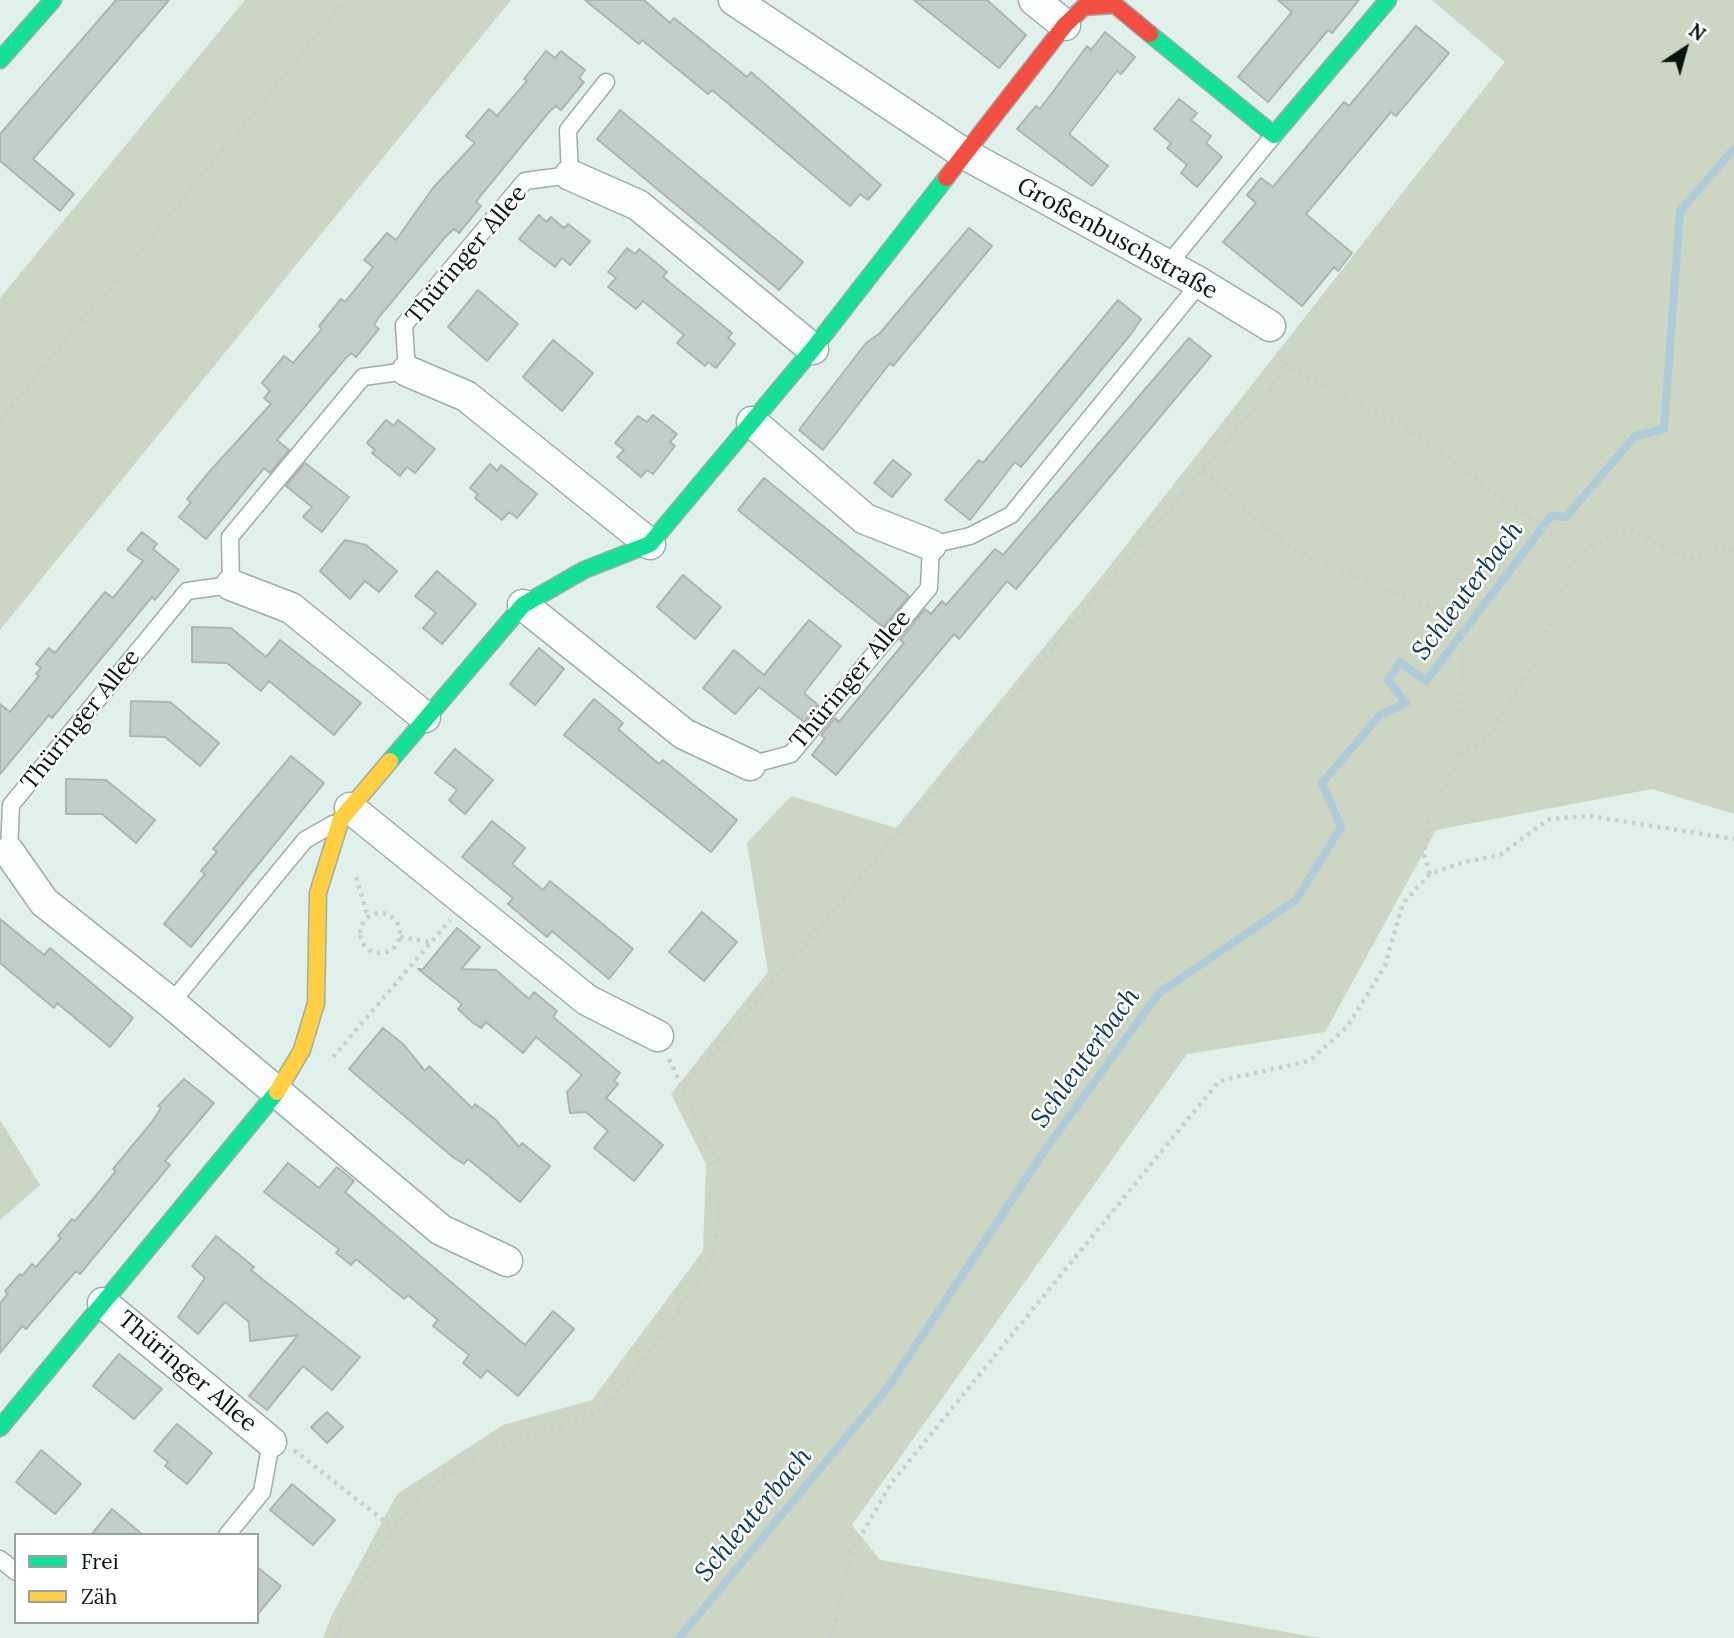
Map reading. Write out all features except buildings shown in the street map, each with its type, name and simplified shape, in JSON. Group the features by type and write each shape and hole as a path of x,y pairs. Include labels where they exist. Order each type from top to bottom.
{"street":[{"path":"0,60 53,0"},
{"name":"Großenbuschstraße","path":"734,0 962,153 1200,284 1270,326"},
{"path":"1034,0 1065,25"},
{"path":"962,153 1065,25 1084,7 1115,5 1274,135 1388,0"},
{"name":"Thüringer Allee","path":"0,1428 276,1094 302,1050 316,1003 318,893 346,814 425,717 523,605 584,570 650,544 813,349 962,153"},
{"path":"570,175 638,205 813,349"},
{"path":"407,371 466,396 650,544"},
{"path":"752,422 865,519 931,545"},
{"name":"Thüringer Allee","path":"231,585 291,608 425,717"},
{"name":"Thüringer Allee","path":"523,605 684,734 750,765"},
{"path":"346,814 587,1000 657,1036"},
{"name":"Thüringer Allee","path":"5,852 44,902 171,1003 441,1230 507,1261"},
{"name":"Thüringer Allee","path":"103,1303 271,1442"}],"lane":[{"path":"570,175 568,130 606,82"},
{"path":"1167,266 1274,135"},
{"name":"Thüringer Allee","path":"407,371 404,325 525,181 570,175"},
{"path":"931,545 970,536 1011,515 1200,284"},
{"path":"231,585 230,537 363,377 407,371"},
{"name":"Thüringer Allee","path":"750,765 791,754 912,609 929,588 931,545"},
{"name":"Thüringer Allee","path":"5,852 11,805 187,591 231,585"},
{"name":"Thüringer Allee","path":"171,1003 305,840 346,814"},
{"path":"229,1533 262,1492 271,1442"},
{"path":"0,1559 14,1570"}],"path":[{"path":"0,421 346,0"},
{"path":"336,1638 352,1600 392,1527 424,1492 463,1465 512,1441 563,1426 606,1408 670,1325 714,1255 722,1174 684,1088 1204,472 1278,380 1284,366 1270,326"},
{"path":"1284,366 1406,427 1577,553"},
{"path":"1204,472 1291,549 1464,622 1459,755 1428,823 1424,855 1430,874"},
{"path":"1459,755 1487,739 1535,662 1577,553 1629,529 1690,560 1721,547 1734,550"},
{"path":"831,1638 851,1553 891,1482 1219,1081 1309,1061 1347,1027 1385,966 1403,902 1430,874 1464,862 1500,855 1549,819 1590,816 1643,827 1734,839"},
{"path":"329,1062 464,903"},
{"path":"374,913 388,914 398,923 401,937 389,952 376,953 365,946 361,928 374,913"},
{"path":"401,937 431,943"},
{"path":"271,1442 300,1452 392,1527"}],"green space":[{"path":"245,0 511,0 0,630 0,298"},
{"path":"1432,0 1734,0 1734,814 1652,789 1436,830 1325,1032 1187,1054 852,1525 880,1560 1320,1638 323,1638 331,1617 397,1494 503,1425 592,1400 703,1251 706,1164 671,1094 768,972 747,843 791,796 896,828 1094,586 1505,62"},
{"path":"0,1120 40,1185 0,1220"}],"waterway":[{"name":"Schleuterbach","path":"679,1638 889,1386 1045,1150 1159,993 1296,900 1341,827 1322,783 1380,715 1406,703 1388,680 1400,662 1426,681 1551,516 1566,517 1635,436 1664,429 1680,211 1734,149"}],"traffic: fast":[{"path":"0,60 53,0"},
{"path":"1150,34 1274,135 1388,0"},
{"path":"390,761 523,605 584,570 650,544 813,349 946,178"},
{"path":"0,1428 277,1092"}],"traffic: slow":[{"path":"277,1092 302,1050 316,1003 318,893 341,819 390,761"}],"traffic: jam":[{"path":"946,178 1065,25 1084,7 1115,5 1150,34"}]}
